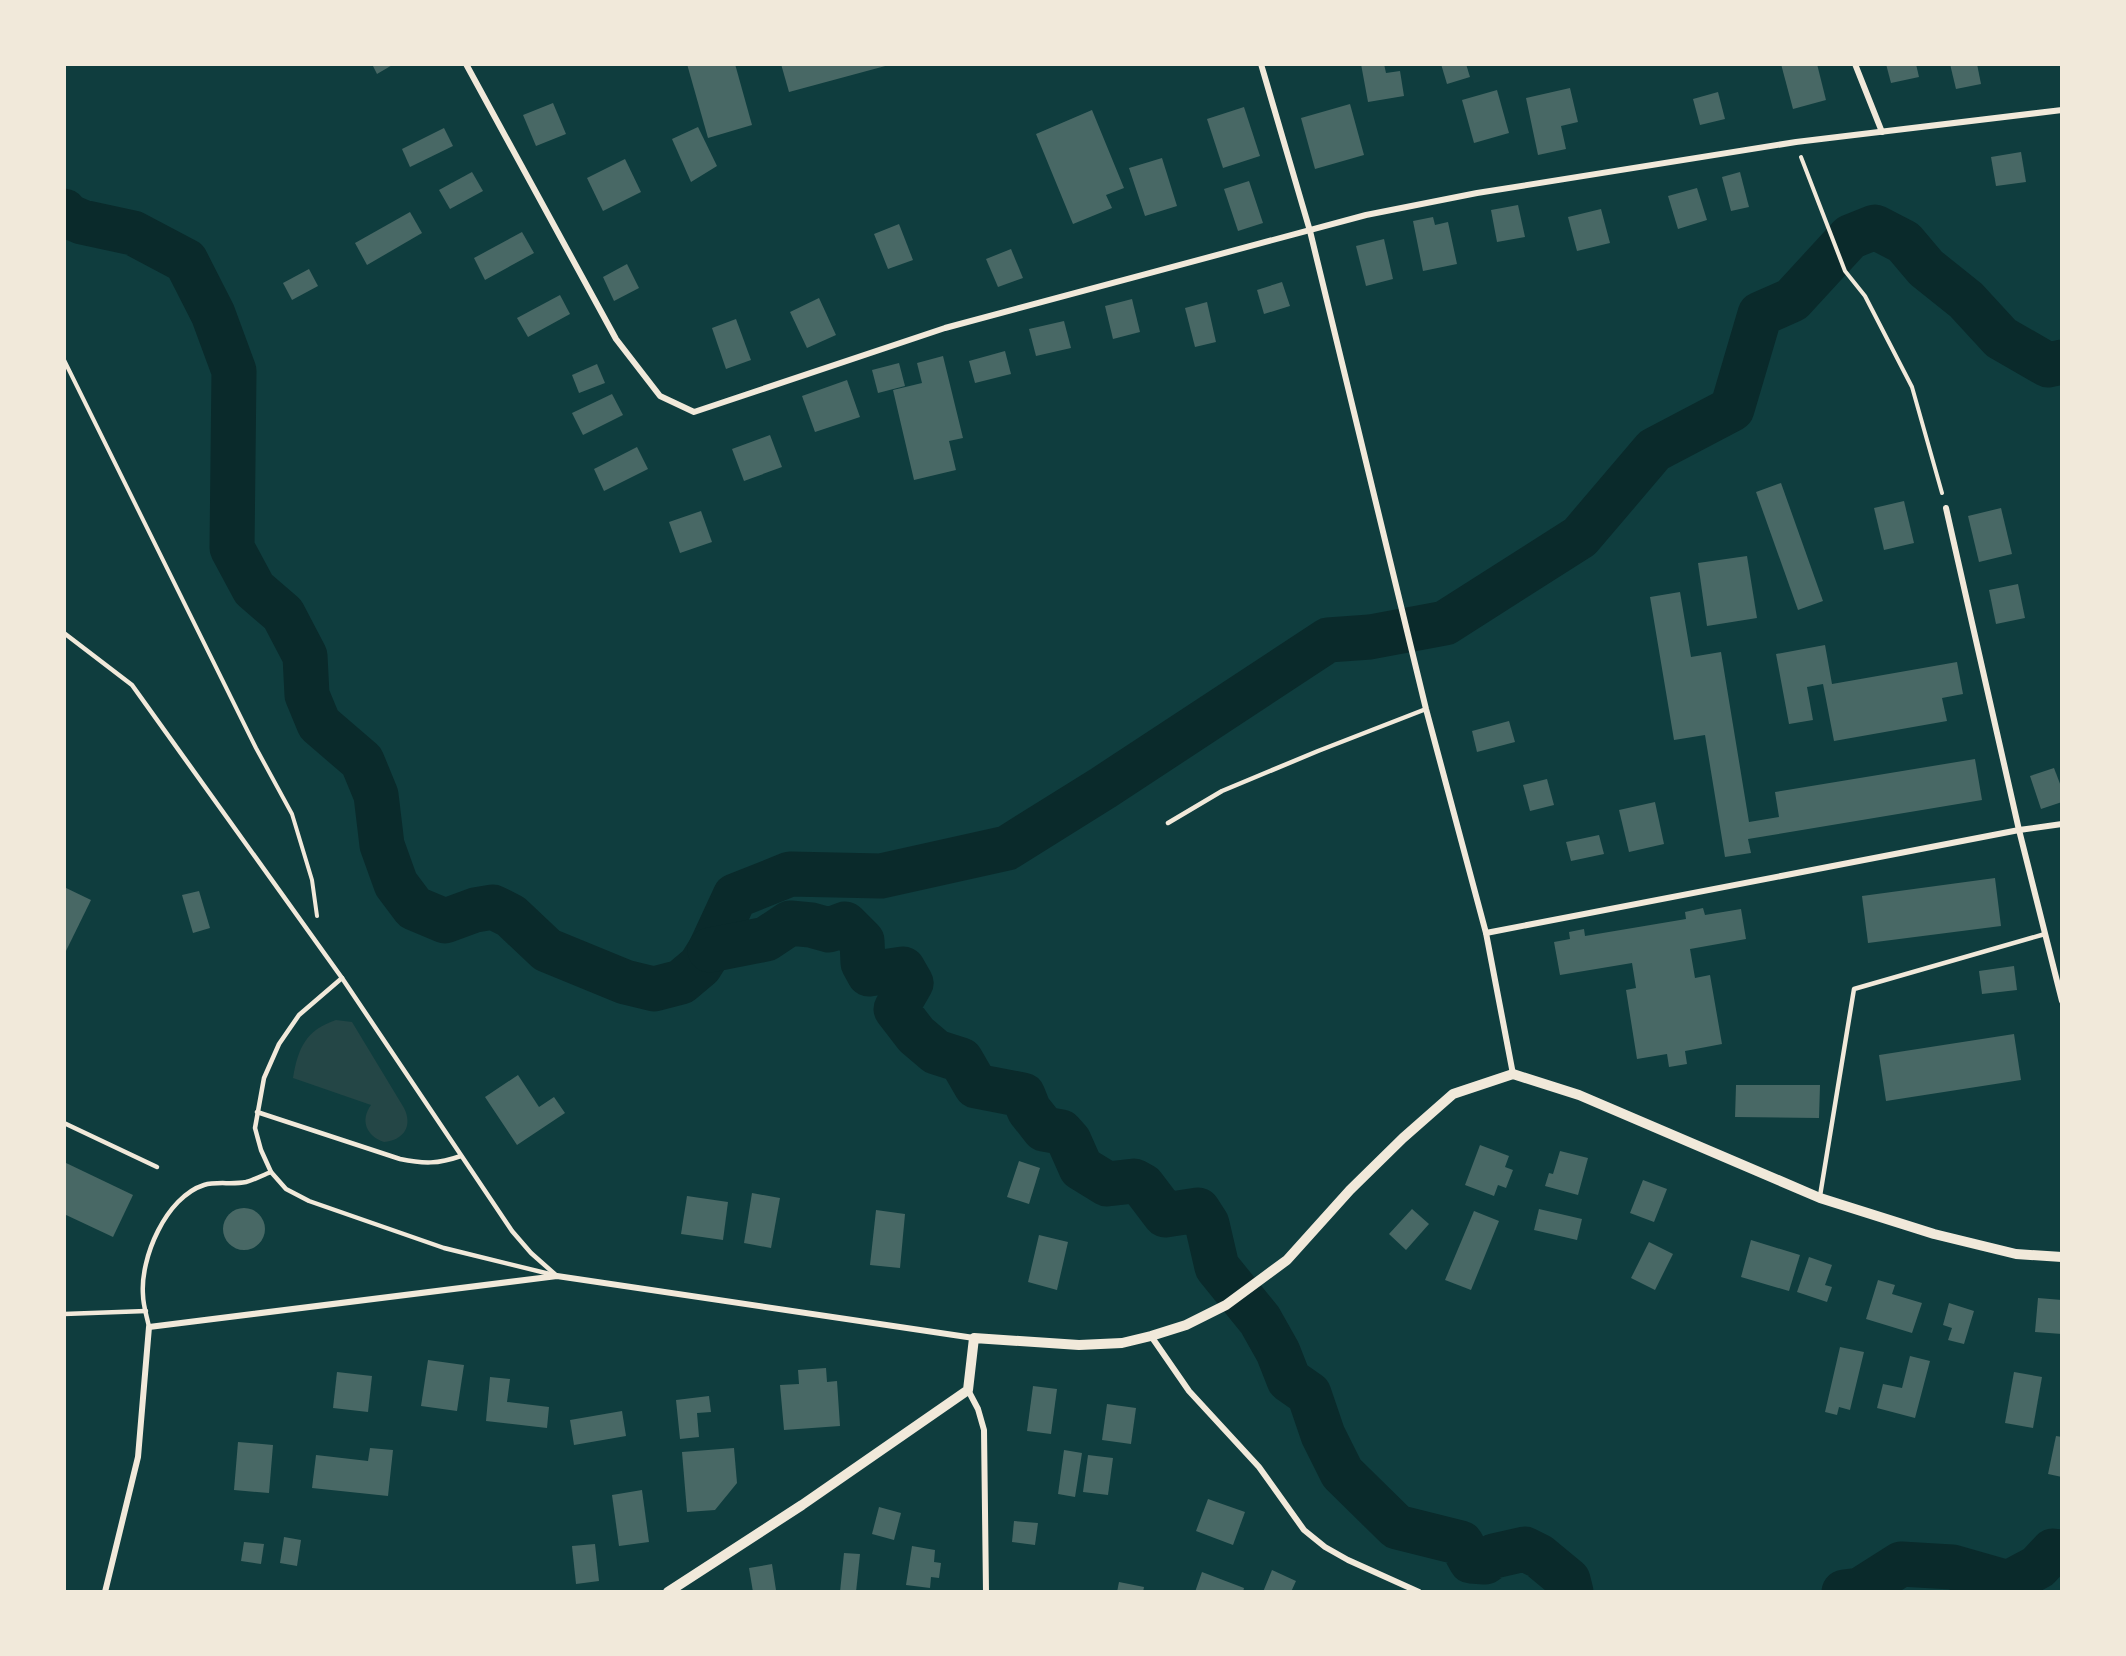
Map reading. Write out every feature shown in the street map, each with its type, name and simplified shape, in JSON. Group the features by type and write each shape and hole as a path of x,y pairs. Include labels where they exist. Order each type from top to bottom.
{"street":[{"path":"466,64 616,339 660,396 694,412 945,328 1366,215 1477,193 1796,142 2061,110"},
{"path":"1261,64 1310,231 1426,709 1486,933 1513,1074"},
{"path":"1855,64 1882,132"},
{"path":"1946,508 2019,830 2061,1001"},
{"path":"1486,933 2019,830 2061,824"},
{"path":"105,1592 138,1457 149,1327 557,1276 974,1338 1079,1346 1122,1342 1186,1325 1226,1305 1287,1260 1365,1175 1453,1094 1513,1074 1579,1095 1820,1198 1934,1234 2016,1254 2061,1257"},
{"path":"1151,1336 1189,1391 1259,1467 1304,1530 1325,1547 1348,1560 1419,1592"},
{"path":"974,1338 968,1390 978,1409 984,1430 986,1592"},
{"path":"668,1592 802,1505 968,1390"}],"lane":[{"path":"64,633 132,685 342,978 512,1231 531,1253 557,1276"},
{"path":"1168,823 1222,791 1426,709"},
{"path":"1820,1198 1854,989 2045,934"},
{"path":"342,978 299,1015 279,1044 264,1078 255,1128 261,1150 271,1172 286,1189 309,1201 444,1248 557,1276"},
{"path":"257,1112 421,1164 442,1162 461,1156"},
{"path":"64,1123 157,1167"},
{"path":"149,1327 143,1295 145,1263 170,1210 187,1194 204,1185 246,1182 271,1172"},
{"path":"64,1314 146,1311"}],"path":[{"path":"1796,142 1845,271 1865,296 1912,387 1946,508"},
{"path":"64,360 256,748 292,814 312,880 318,921"}],"shaded area":[{"path":"336,1020 352,1022 404,1108 407,1115 407,1126 401,1135 391,1141 384,1142 369,1132 366,1116 371,1105 293,1078 305,1042 317,1029"}],"building":[{"path":"372,64 394,64 377,74"},
{"path":"687,64 735,64 752,125 708,138"},
{"path":"781,64 888,64 889,65 789,92"},
{"path":"1361,64 1384,64 1386,73 1400,71 1404,96 1368,102"},
{"path":"1441,64 1466,64 1470,77 1447,84"},
{"path":"1781,64 1817,64 1826,100 1793,109"},
{"path":"1886,64 1916,64 1919,77 1891,83"},
{"path":"1950,64 1977,64 1981,84 1956,89"},
{"path":"1570,88 1578,122 1561,126 1566,149 1538,155 1526,98"},
{"path":"1497,90 1509,133 1474,143 1462,100"},
{"path":"1718,92 1725,119 1700,125 1693,99"},
{"path":"553,103 566,134 536,146 523,115"},
{"path":"1350,104 1364,155 1315,169 1301,118"},
{"path":"1244,107 1260,156 1223,168 1207,119"},
{"path":"1092,110 1124,188 1106,195 1112,208 1073,224 1036,134"},
{"path":"698,127 717,166 691,182 672,139"},
{"path":"444,128 453,146 410,167 402,149"},
{"path":"2021,152 2026,182 1996,186 1991,157"},
{"path":"1162,158 1177,206 1145,216 1129,168"},
{"path":"625,159 641,192 603,211 587,178"},
{"path":"472,172 483,191 450,209 439,190"},
{"path":"1740,172 1749,207 1731,211 1722,177"},
{"path":"1249,181 1263,223 1238,231 1224,189"},
{"path":"1697,188 1707,220 1678,229 1668,196"},
{"path":"1518,205 1525,237 1497,242 1491,210"},
{"path":"1601,209 1610,243 1577,251 1568,217"},
{"path":"410,212 422,233 367,265 355,243"},
{"path":"1433,217 1435,225 1448,222 1457,264 1423,271 1413,221"},
{"path":"899,224 913,260 888,269 874,234"},
{"path":"522,232 534,253 485,280 474,258"},
{"path":"1384,239 1393,279 1366,286 1356,246"},
{"path":"1011,249 1023,278 998,287 986,259"},
{"path":"627,264 639,288 614,301 603,277"},
{"path":"309,269 318,286 292,300 283,283"},
{"path":"1282,282 1290,306 1264,314 1257,290"},
{"path":"560,295 570,314 528,337 517,318"},
{"path":"819,298 836,335 807,348 790,312"},
{"path":"1132,299 1140,332 1113,339 1105,306"},
{"path":"1207,302 1216,342 1195,347 1185,308"},
{"path":"736,319 751,360 726,369 712,328"},
{"path":"1064,321 1071,348 1036,356 1029,329"},
{"path":"1005,351 1011,374 975,383 969,361"},
{"path":"943,356 963,438 949,441 956,470 914,480 893,390 922,383 917,363"},
{"path":"899,363 905,386 878,393 872,370"},
{"path":"597,364 605,383 579,393 572,375"},
{"path":"847,380 860,417 815,432 802,396"},
{"path":"612,394 623,415 583,435 572,413"},
{"path":"770,435 782,467 744,481 732,449"},
{"path":"637,447 648,469 604,491 594,469"},
{"path":"1781,483 1823,601 1798,610 1756,492"},
{"path":"1904,501 1914,543 1884,550 1874,508"},
{"path":"2001,508 2012,554 1979,562 1968,516"},
{"path":"701,511 712,542 680,553 669,522"},
{"path":"1747,556 1757,618 1707,626 1698,563"},
{"path":"2018,584 2025,618 1996,624 1989,590"},
{"path":"1680,592 1691,657 1721,652 1749,822 1779,817 1775,792 1975,759 1982,800 1748,839 1751,853 1725,857 1705,735 1674,740 1650,597"},
{"path":"1825,645 1832,684 1957,662 1963,694 1942,698 1947,721 1834,741 1823,684 1807,687 1813,720 1789,724 1776,654"},
{"path":"1509,721 1515,742 1477,752 1472,731"},
{"path":"2054,768 2062,789 2062,802 2041,809 2030,776"},
{"path":"1547,779 1554,805 1530,811 1523,785"},
{"path":"1655,802 1664,844 1629,852 1619,810"},
{"path":"1599,835 1604,854 1571,861 1566,842"},
{"path":"1995,878 2001,926 1868,943 1862,896"},
{"path":"64,887 91,900 64,955"},
{"path":"199,891 210,928 193,933 182,895"},
{"path":"1703,908 1705,915 1741,909 1746,939 1690,949 1695,978 1710,975 1722,1044 1685,1051 1687,1064 1669,1067 1667,1054 1637,1059 1626,990 1636,988 1632,963 1560,975 1554,942 1570,939 1569,932 1584,929 1585,936 1686,919 1685,912"},
{"path":"2014,966 2017,990 1982,994 1979,971"},
{"path":"2014,1034 2021,1080 1886,1101 1879,1055"},
{"path":"518,1075 539,1107 554,1097 565,1113 517,1145 485,1097"},
{"path":"1736,1085 1820,1085 1819,1118 1735,1117"},
{"path":"1480,1145 1509,1156 1505,1167 1513,1170 1506,1188 1498,1185 1494,1196 1465,1185"},
{"path":"1560,1151 1588,1158 1578,1195 1545,1186 1549,1173 1553,1174"},
{"path":"1019,1161 1040,1168 1029,1204 1007,1197"},
{"path":"64,1162 133,1195 113,1237 64,1214"},
{"path":"1643,1180 1667,1189 1654,1222 1630,1213"},
{"path":"752,1193 780,1198 771,1248 744,1243"},
{"path":"687,1196 728,1202 723,1240 681,1234"},
{"path":"244,1208 252,1209 259,1214 264,1221 264,1237 259,1244 252,1249 244,1250 236,1249 229,1244 224,1237 223,1229 224,1221 229,1214 236,1209"},
{"path":"1412,1209 1429,1224 1406,1250 1389,1234"},
{"path":"1539,1209 1582,1219 1577,1240 1534,1230"},
{"path":"876,1210 905,1214 900,1268 870,1265"},
{"path":"1474,1211 1499,1221 1471,1290 1445,1280"},
{"path":"1039,1235 1068,1242 1057,1290 1028,1282"},
{"path":"1751,1240 1800,1255 1789,1291 1741,1277"},
{"path":"1649,1242 1673,1254 1655,1290 1631,1278"},
{"path":"1809,1257 1832,1265 1825,1285 1832,1287 1827,1302 1797,1292"},
{"path":"1878,1280 1895,1285 1892,1294 1922,1303 1912,1333 1866,1319"},
{"path":"2038,1298 2062,1300 2062,1334 2035,1332"},
{"path":"1949,1303 1974,1311 1964,1344 1948,1340 1952,1328 1943,1325"},
{"path":"1840,1347 1864,1352 1850,1410 1839,1407 1837,1415 1825,1412"},
{"path":"1910,1356 1930,1361 1915,1418 1877,1408 1883,1384 1902,1388"},
{"path":"428,1360 464,1365 457,1411 421,1406"},
{"path":"826,1368 827,1382 837,1381 840,1426 784,1430 780,1385 799,1384 798,1370"},
{"path":"337,1372 372,1376 368,1412 333,1408"},
{"path":"2014,1372 2042,1377 2033,1428 2005,1423"},
{"path":"490,1377 510,1379 507,1402 549,1407 547,1428 486,1421"},
{"path":"1033,1386 1057,1389 1051,1434 1027,1431"},
{"path":"709,1396 711,1412 697,1413 699,1437 680,1439 676,1400"},
{"path":"1107,1404 1136,1408 1131,1444 1102,1440"},
{"path":"622,1411 626,1436 574,1445 570,1420"},
{"path":"2056,1436 2062,1437 2062,1477 2048,1474"},
{"path":"238,1442 273,1445 269,1493 234,1490"},
{"path":"370,1448 393,1450 388,1496 312,1488 316,1455 368,1461"},
{"path":"734,1448 737,1483 715,1510 687,1512 682,1452"},
{"path":"1064,1450 1082,1453 1075,1497 1058,1494"},
{"path":"1088,1455 1113,1458 1108,1495 1083,1492"},
{"path":"642,1490 649,1542 619,1546 612,1495"},
{"path":"1208,1499 1245,1512 1233,1545 1196,1531"},
{"path":"879,1507 901,1513 894,1540 872,1534"},
{"path":"1014,1521 1038,1523 1035,1545 1012,1542"},
{"path":"284,1537 301,1540 297,1566 280,1563"},
{"path":"244,1542 264,1544 261,1564 241,1561"},
{"path":"595,1544 599,1581 576,1584 572,1546"},
{"path":"912,1546 935,1550 934,1562 941,1563 939,1578 931,1577 930,1588 906,1585"},
{"path":"844,1553 860,1554 856,1592 840,1592"},
{"path":"772,1564 776,1590 753,1592 749,1568"},
{"path":"1272,1570 1296,1581 1291,1592 1263,1592"},
{"path":"1202,1572 1244,1588 1243,1592 1195,1592"},
{"path":"1119,1582 1144,1587 1143,1592 1117,1592"}],"waterway":[{"path":"64,211 68,216 82,222 133,233 186,261 213,314 234,371 232,548 254,589 283,614 305,656 307,695 319,724 362,761 376,795 382,845 396,884 414,908 445,921 475,910 493,907 511,916 547,950 625,982 654,989 681,982 700,966 735,896 790,874 881,876 1007,848 1103,788 1328,640 1370,637 1445,623 1580,537 1654,450 1732,409 1760,314 1792,300 1850,237 1875,227 1904,242 1926,268 1966,300 2001,338 2048,365 2062,362"},
{"path":"710,950 766,939 790,923 829,930 845,924 862,941 863,963 869,974 903,969 911,983 896,1009 916,1035 936,1052 961,1060 976,1086 1023,1095 1029,1110 1044,1129 1061,1132 1069,1141 1081,1168 1107,1184 1134,1181 1143,1186 1165,1215 1198,1210 1207,1224 1217,1267 1260,1320 1278,1352 1289,1380 1309,1394 1323,1435 1342,1473 1397,1527 1461,1543 1471,1561 1485,1562 1494,1556 1525,1549 1539,1556 1568,1580 1571,1592"},
{"path":"1844,1592 1860,1590 1901,1564 1952,1567 2008,1583 2038,1567 2053,1551 2062,1552"}]}
